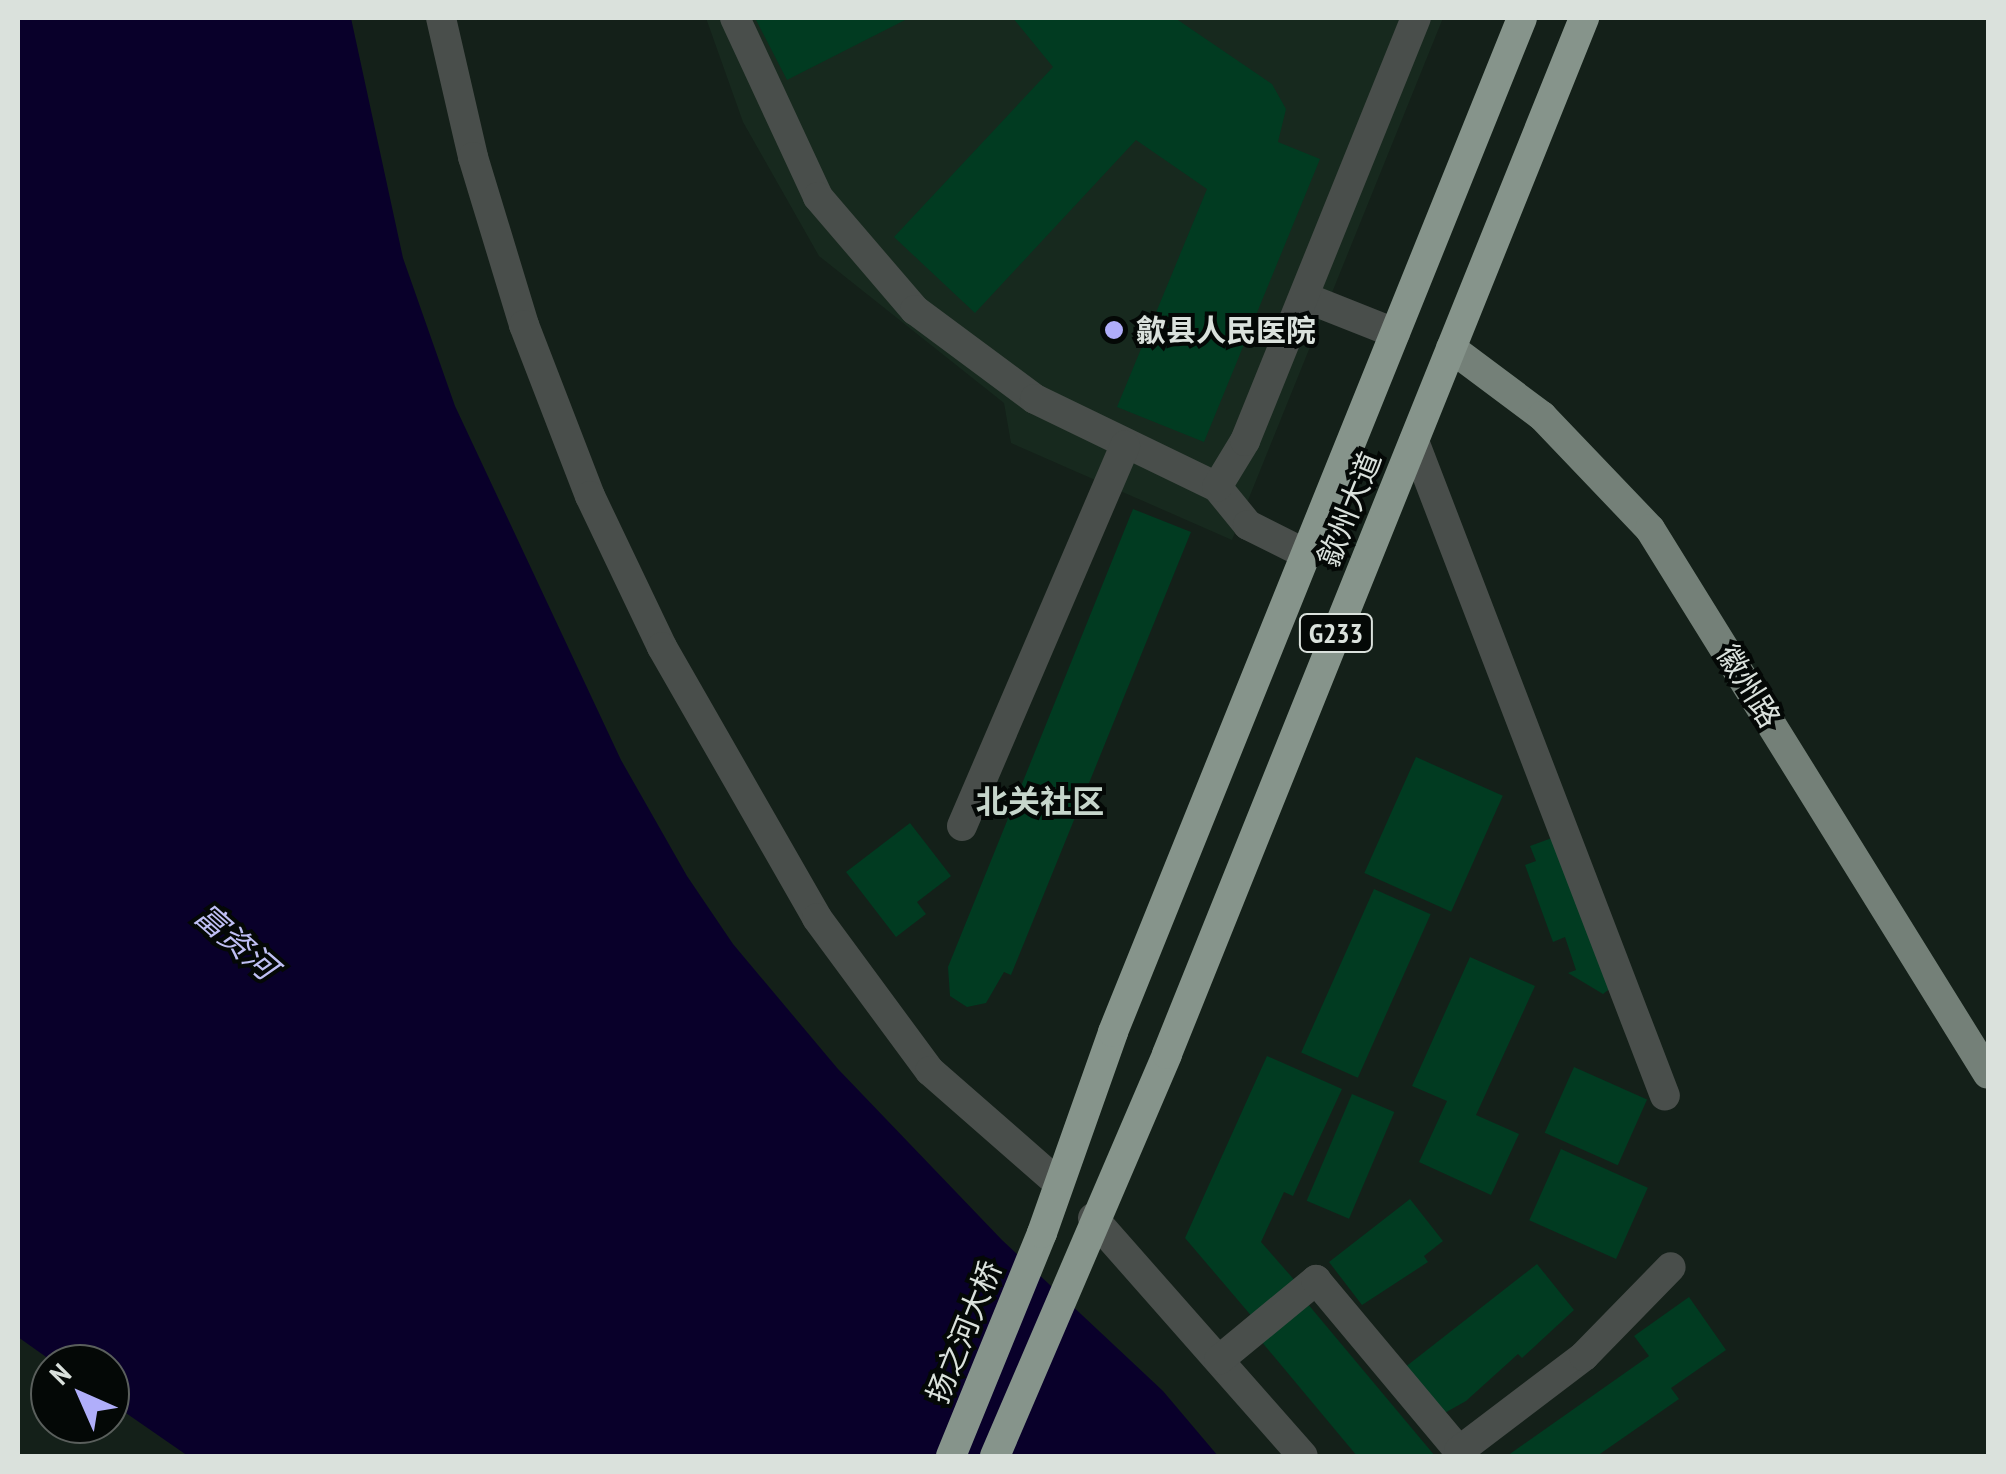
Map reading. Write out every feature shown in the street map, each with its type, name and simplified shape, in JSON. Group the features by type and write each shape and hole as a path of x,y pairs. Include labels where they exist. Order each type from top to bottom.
{"highway":[{"name":"歙州大道","path":"1042,1233 1058,1183 1306,554 1522,18"},
{"name":"歙州大道","path":"1087,1232 1167,1054 1584,18"},
{"name":"G233","path":"995,1456 1087,1232"},
{"name":"扬之河大桥","path":"952,1456 1042,1233"}],"main road":[{"name":"徽州路","path":"1451,348 1542,416 1650,529 1988,1074"}],"street":[{"path":"440,18 472,157 524,325 590,496 662,647 817,918 907,1040 930,1071 1058,1183"},
{"path":"734,18 818,197 880,274 993,372 1125,445 1217,487 1248,525 1306,554"},
{"path":"1217,487 1245,441 1416,18"},
{"path":"1304,296 1395,333"},
{"path":"1414,441 1665,1096"},
{"path":"962,826 1125,445"},
{"path":"1087,1232 1219,1360 1303,1456"},
{"path":"1219,1360 1316,1280 1461,1454 1584,1356 1670,1267"}],"shaded area":[{"name":"歙县人民医院","path":"706,18 1443,18 1232,540 1011,443 1004,403 819,256 743,122"}],"water":[{"name":"富资河","path":"18,18 351,18 403,258 455,406 621,760 687,876 733,944 838,1069 1002,1240 1163,1391 1218,1456 188,1456 130,1416 130,1344 30,1346 18,1337"}],"building":[{"path":"755,18 909,18 787,80"},
{"path":"1013,18 1175,18 1272,84 1286,109 1278,142 1320,159 1204,442 1117,407 1207,189 1136,140 975,313 894,237 1053,67"},
{"path":"1133,509 1191,532 1011,975 1004,972 986,1003 967,1007 950,996 948,967"},
{"path":"1416,757 1503,796 1451,912 1364,873"},
{"path":"910,823 951,876 917,902 926,914 896,937 846,872"},
{"path":"1560,835 1616,984 1603,994 1568,973 1576,970 1565,937 1553,942 1525,865 1536,861 1530,846"},
{"path":"1374,889 1431,914 1358,1078 1301,1053"},
{"path":"1470,957 1535,986 1476,1115 1519,1134 1491,1195 1419,1162 1447,1101 1412,1086"},
{"path":"1267,1056 1342,1089 1293,1196 1284,1192 1261,1242 1297,1283 1254,1319 1185,1238"},
{"path":"1574,1067 1647,1100 1618,1165 1545,1133"},
{"path":"1352,1094 1394,1112 1349,1219 1307,1201"},
{"path":"1561,1149 1648,1188 1616,1259 1529,1220"},
{"path":"1410,1199 1443,1241 1424,1256 1428,1262 1362,1305 1329,1262"},
{"path":"1537,1264 1574,1310 1522,1358 1518,1354 1466,1401 1441,1415 1404,1368"},
{"path":"1689,1297 1726,1350 1671,1388 1679,1399 1597,1456 1507,1456 1649,1356 1634,1336"},
{"path":"1307,1303 1435,1456 1357,1456 1261,1341"}],"place":[{"name":"歙县人民医院","path":"1114,330"}],"district":[{"name":"北关社区","path":"1040,801"}]}
